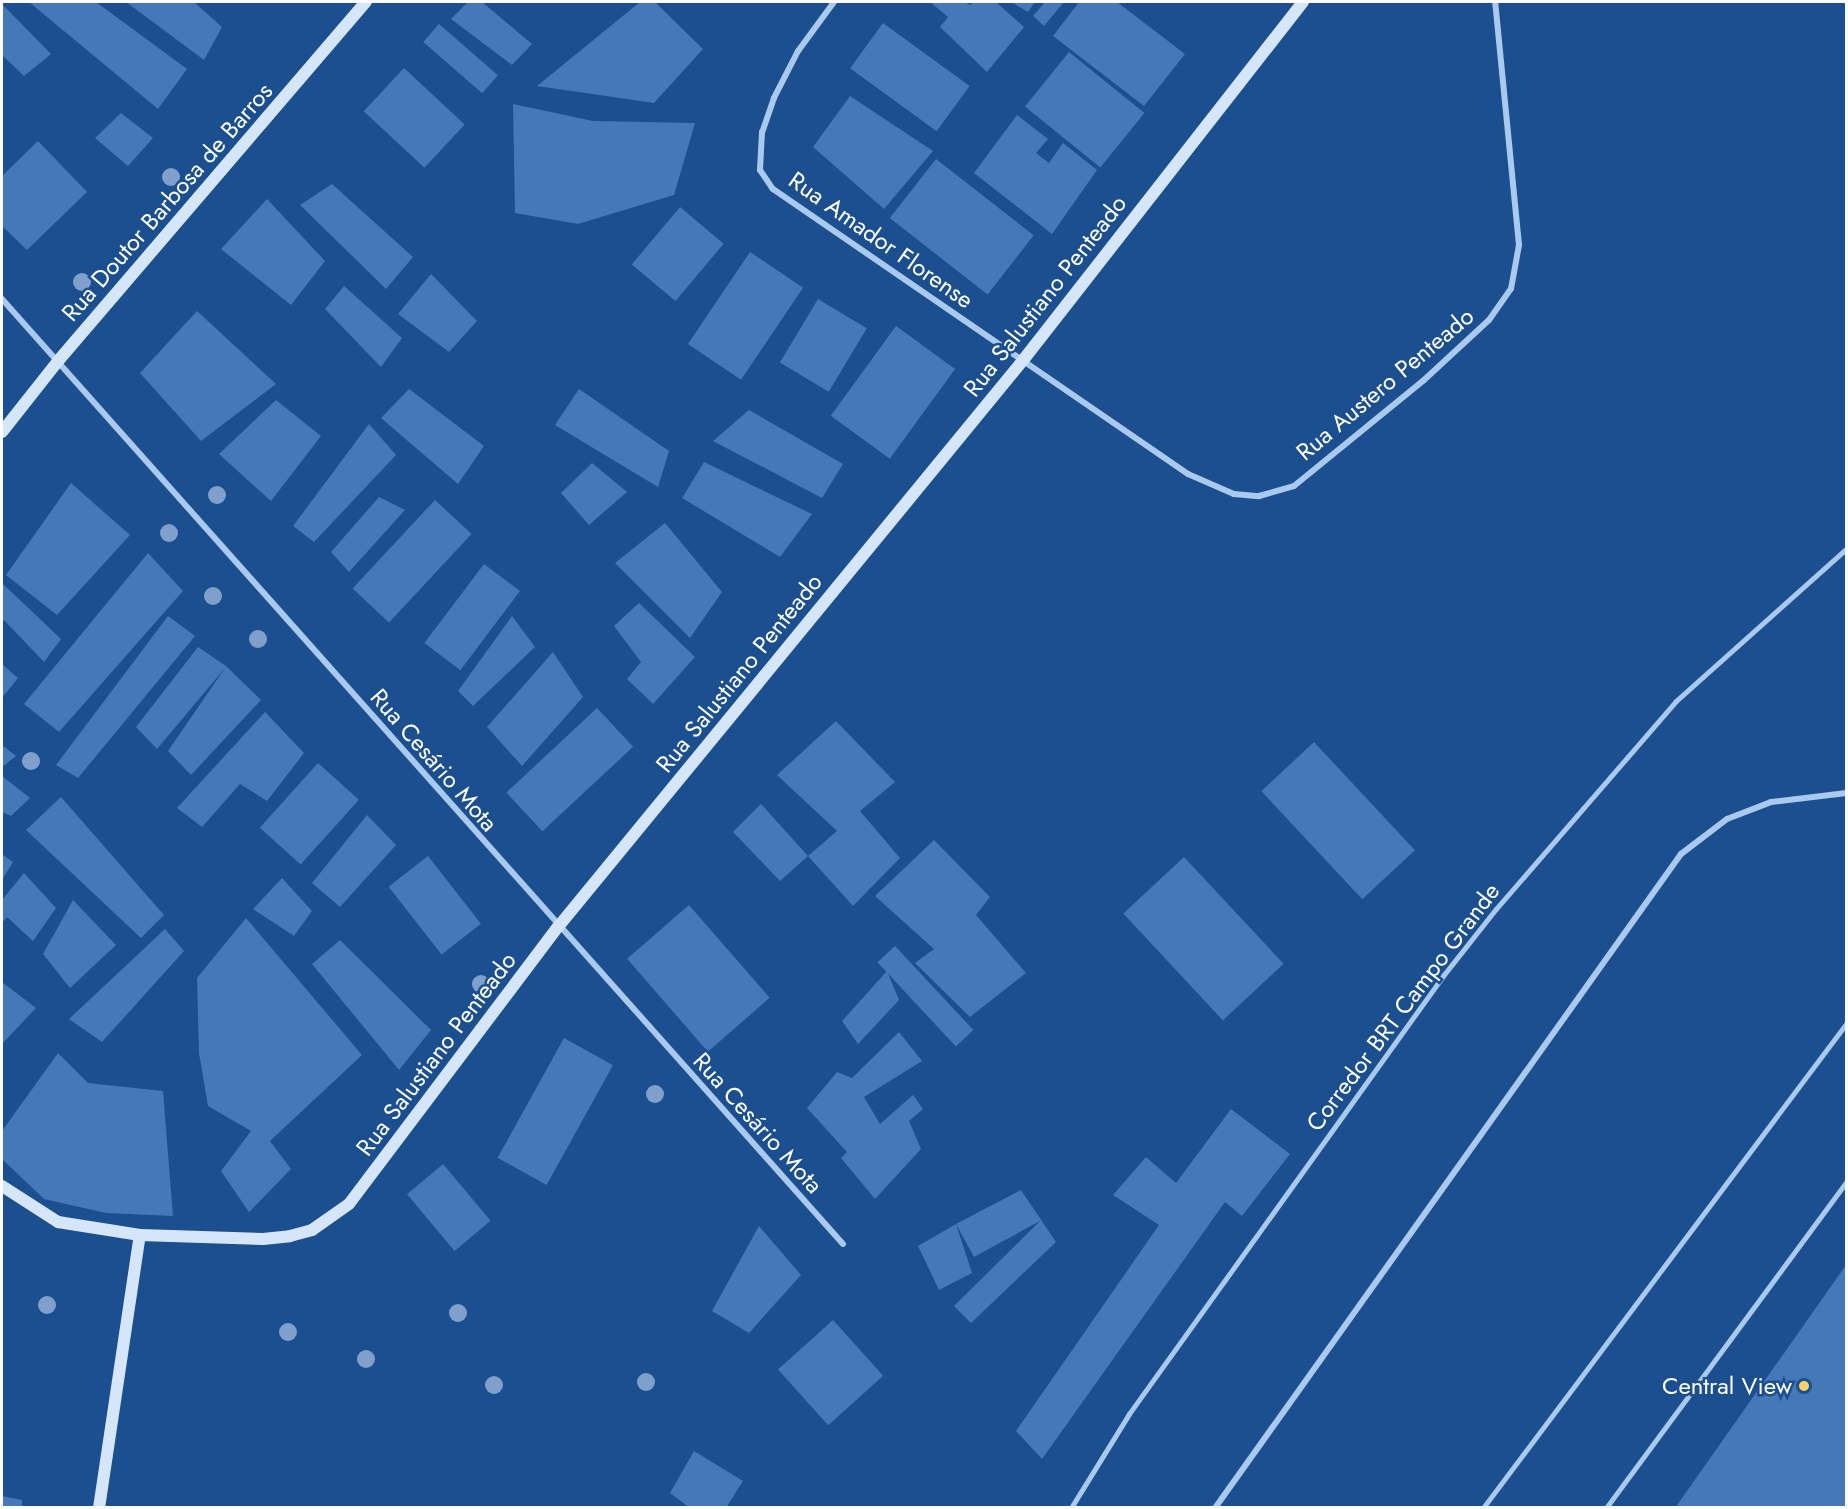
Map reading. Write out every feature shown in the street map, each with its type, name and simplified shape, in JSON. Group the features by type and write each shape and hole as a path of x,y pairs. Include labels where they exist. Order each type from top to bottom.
{"street":[{"name":"Rua Doutor Barbosa de Barros","path":"2,432 58,361 366,2"},
{"name":"Rua Amador Florense","path":"834,2 798,51 774,98 762,132 760,170 773,189 801,211 1024,359"},
{"name":"Rua Salustiano Penteado","path":"2,1186 58,1221 140,1235 262,1239 312,1230 333,1218 349,1204 558,927 1024,359 1303,2"},
{"name":"Rua Austero Penteado","path":"1024,359 1188,474 1234,494 1259,496 1293,486 1424,380 1489,320 1511,289 1519,245 1495,2"},
{"name":"Rua Cesário Mota","path":"2,299 558,927 843,1244"},
{"path":"1215,1508 1681,854 1727,819 1771,802 1846,793"},
{"path":"99,1508 140,1235"}],"lane":[{"name":"Corredor BRT Campo Grande","path":"1071,1508 1136,1405 1443,976 1496,909 1675,702 1846,549"},
{"path":"1483,1508 1846,1024"},
{"path":"1606,1508 1846,1183"}],"building":[{"path":"29,2 96,2 187,69 158,109"},
{"path":"126,2 194,2 222,27 204,60"},
{"path":"468,2 482,2 532,44 512,65 451,19"},
{"path":"640,2 655,2 703,49 654,103 537,86"},
{"path":"930,2 965,2 970,5 974,2 996,2 1024,27 987,72 940,27 948,17"},
{"path":"1011,2 1035,2 1028,12"},
{"path":"1045,2 1064,2 1044,26 1033,16"},
{"path":"1079,2 1117,2 1185,54 1144,106 1053,36"},
{"path":"3,5 51,54 24,76 2,55"},
{"path":"883,23 970,86 937,131 850,68"},
{"path":"439,24 498,75 482,93 423,42"},
{"path":"1069,52 1144,113 1100,167 1025,106"},
{"path":"404,68 465,125 424,168 364,111"},
{"path":"850,96 933,151 884,209 813,147"},
{"path":"513,104 593,121 695,123 674,195 578,224 515,213"},
{"path":"121,113 153,138 128,166 95,138"},
{"path":"1017,115 1048,139 1036,153 1049,163 1063,143 1097,170 1052,234 974,173"},
{"path":"38,141 87,192 27,250 2,226 2,176"},
{"path":"936,159 1034,235 988,294 890,218"},
{"path":"332,184 413,257 386,289 300,205"},
{"path":"267,199 325,261 291,305 221,249"},
{"path":"680,207 724,244 675,301 632,264"},
{"path":"750,252 803,288 741,380 688,344"},
{"path":"431,274 477,321 449,352 398,314"},
{"path":"344,286 402,338 381,367 325,309"},
{"path":"818,299 867,328 829,392 780,362"},
{"path":"197,311 276,384 201,441 140,373"},
{"path":"896,326 955,369 890,459 831,416"},
{"path":"409,389 484,446 458,484 381,418"},
{"path":"579,389 669,451 658,487 555,425"},
{"path":"276,400 321,436 271,501 219,454"},
{"path":"749,410 843,464 822,498 713,441"},
{"path":"369,424 396,455 314,542 293,526"},
{"path":"704,462 812,514 780,557 682,498"},
{"path":"592,463 627,492 589,525 561,493"},
{"path":"71,483 130,535 57,615 6,575"},
{"path":"379,497 405,510 349,572 331,552"},
{"path":"435,500 472,534 389,623 352,588"},
{"path":"665,523 722,592 690,638 615,563"},
{"path":"148,553 183,591 59,732 24,704"},
{"path":"484,564 520,591 460,670 424,643"},
{"path":"2,583 61,639 44,662 4,620 2,623"},
{"path":"639,603 695,657 653,704 627,679 641,662 614,626"},
{"path":"168,616 195,636 78,778 56,765"},
{"path":"512,616 535,647 473,706 458,691"},
{"path":"198,647 226,666 261,700 191,775 168,751 225,668 157,749 136,727"},
{"path":"553,652 583,697 522,766 487,727"},
{"path":"2,664 18,678 2,698"},
{"path":"597,708 633,747 542,831 506,793"},
{"path":"265,712 304,753 267,801 240,784 202,827 177,808"},
{"path":"836,721 895,782 860,811 900,858 853,906 808,856 837,831 777,775"},
{"path":"1314,742 1415,850 1362,899 1261,791"},
{"path":"2,745 16,756 2,767"},
{"path":"318,763 359,800 301,864 260,828"},
{"path":"2,776 30,798 11,816 2,812"},
{"path":"61,797 164,915 141,938 26,830"},
{"path":"761,804 808,856 780,881 733,832"},
{"path":"367,815 396,845 340,907 312,883"},
{"path":"934,840 990,897 976,915 1026,973 970,1017 915,963 934,949 875,896"},
{"path":"2,854 13,862 2,880"},
{"path":"428,856 481,924 442,955 389,887"},
{"path":"1184,857 1284,964 1223,1020 1123,914"},
{"path":"24,873 56,908 33,941 7,917 2,923 2,900"},
{"path":"282,878 312,911 294,936 253,909"},
{"path":"73,900 116,945 70,988 43,954"},
{"path":"689,905 770,998 708,1052 627,959"},
{"path":"246,918 362,1055 270,1141 291,1169 249,1212 221,1171 251,1131 208,1106 199,1053 197,978"},
{"path":"165,929 184,951 102,1042 69,1019"},
{"path":"340,940 431,1030 399,1070 312,964"},
{"path":"895,946 973,1030 956,1046 877,962"},
{"path":"887,971 899,1000 858,1044 842,1021"},
{"path":"2,982 36,1008 2,1044"},
{"path":"899,1032 922,1061 864,1097 880,1124 913,1095 923,1109 909,1121 921,1149 875,1199 841,1158 847,1152 807,1108 837,1072 852,1078"},
{"path":"564,1038 613,1065 547,1185 498,1158"},
{"path":"58,1053 88,1083 163,1091 173,1216 106,1213 44,1199 2,1159 2,1131"},
{"path":"1231,1109 1290,1154 1242,1216 1225,1202 1042,1459 1016,1431 1159,1225 1113,1195 1146,1157 1176,1183"},
{"path":"443,1164 491,1221 455,1251 407,1194"},
{"path":"1021,1190 1056,1242 971,1323 954,1306 1040,1221 974,1257 956,1224"},
{"path":"956,1224 972,1273 939,1290 918,1246"},
{"path":"759,1226 801,1275 749,1333 712,1311"},
{"name":"Central View","path":"1846,1265 1846,1508 1675,1508"},
{"path":"833,1320 883,1376 828,1425 778,1370"},
{"path":"694,1451 743,1481 726,1508 690,1508 670,1493"},
{"path":"2,1496 22,1500 22,1508 2,1508"}],"place":[{"name":"Central View","path":"1804,1386"}]}
